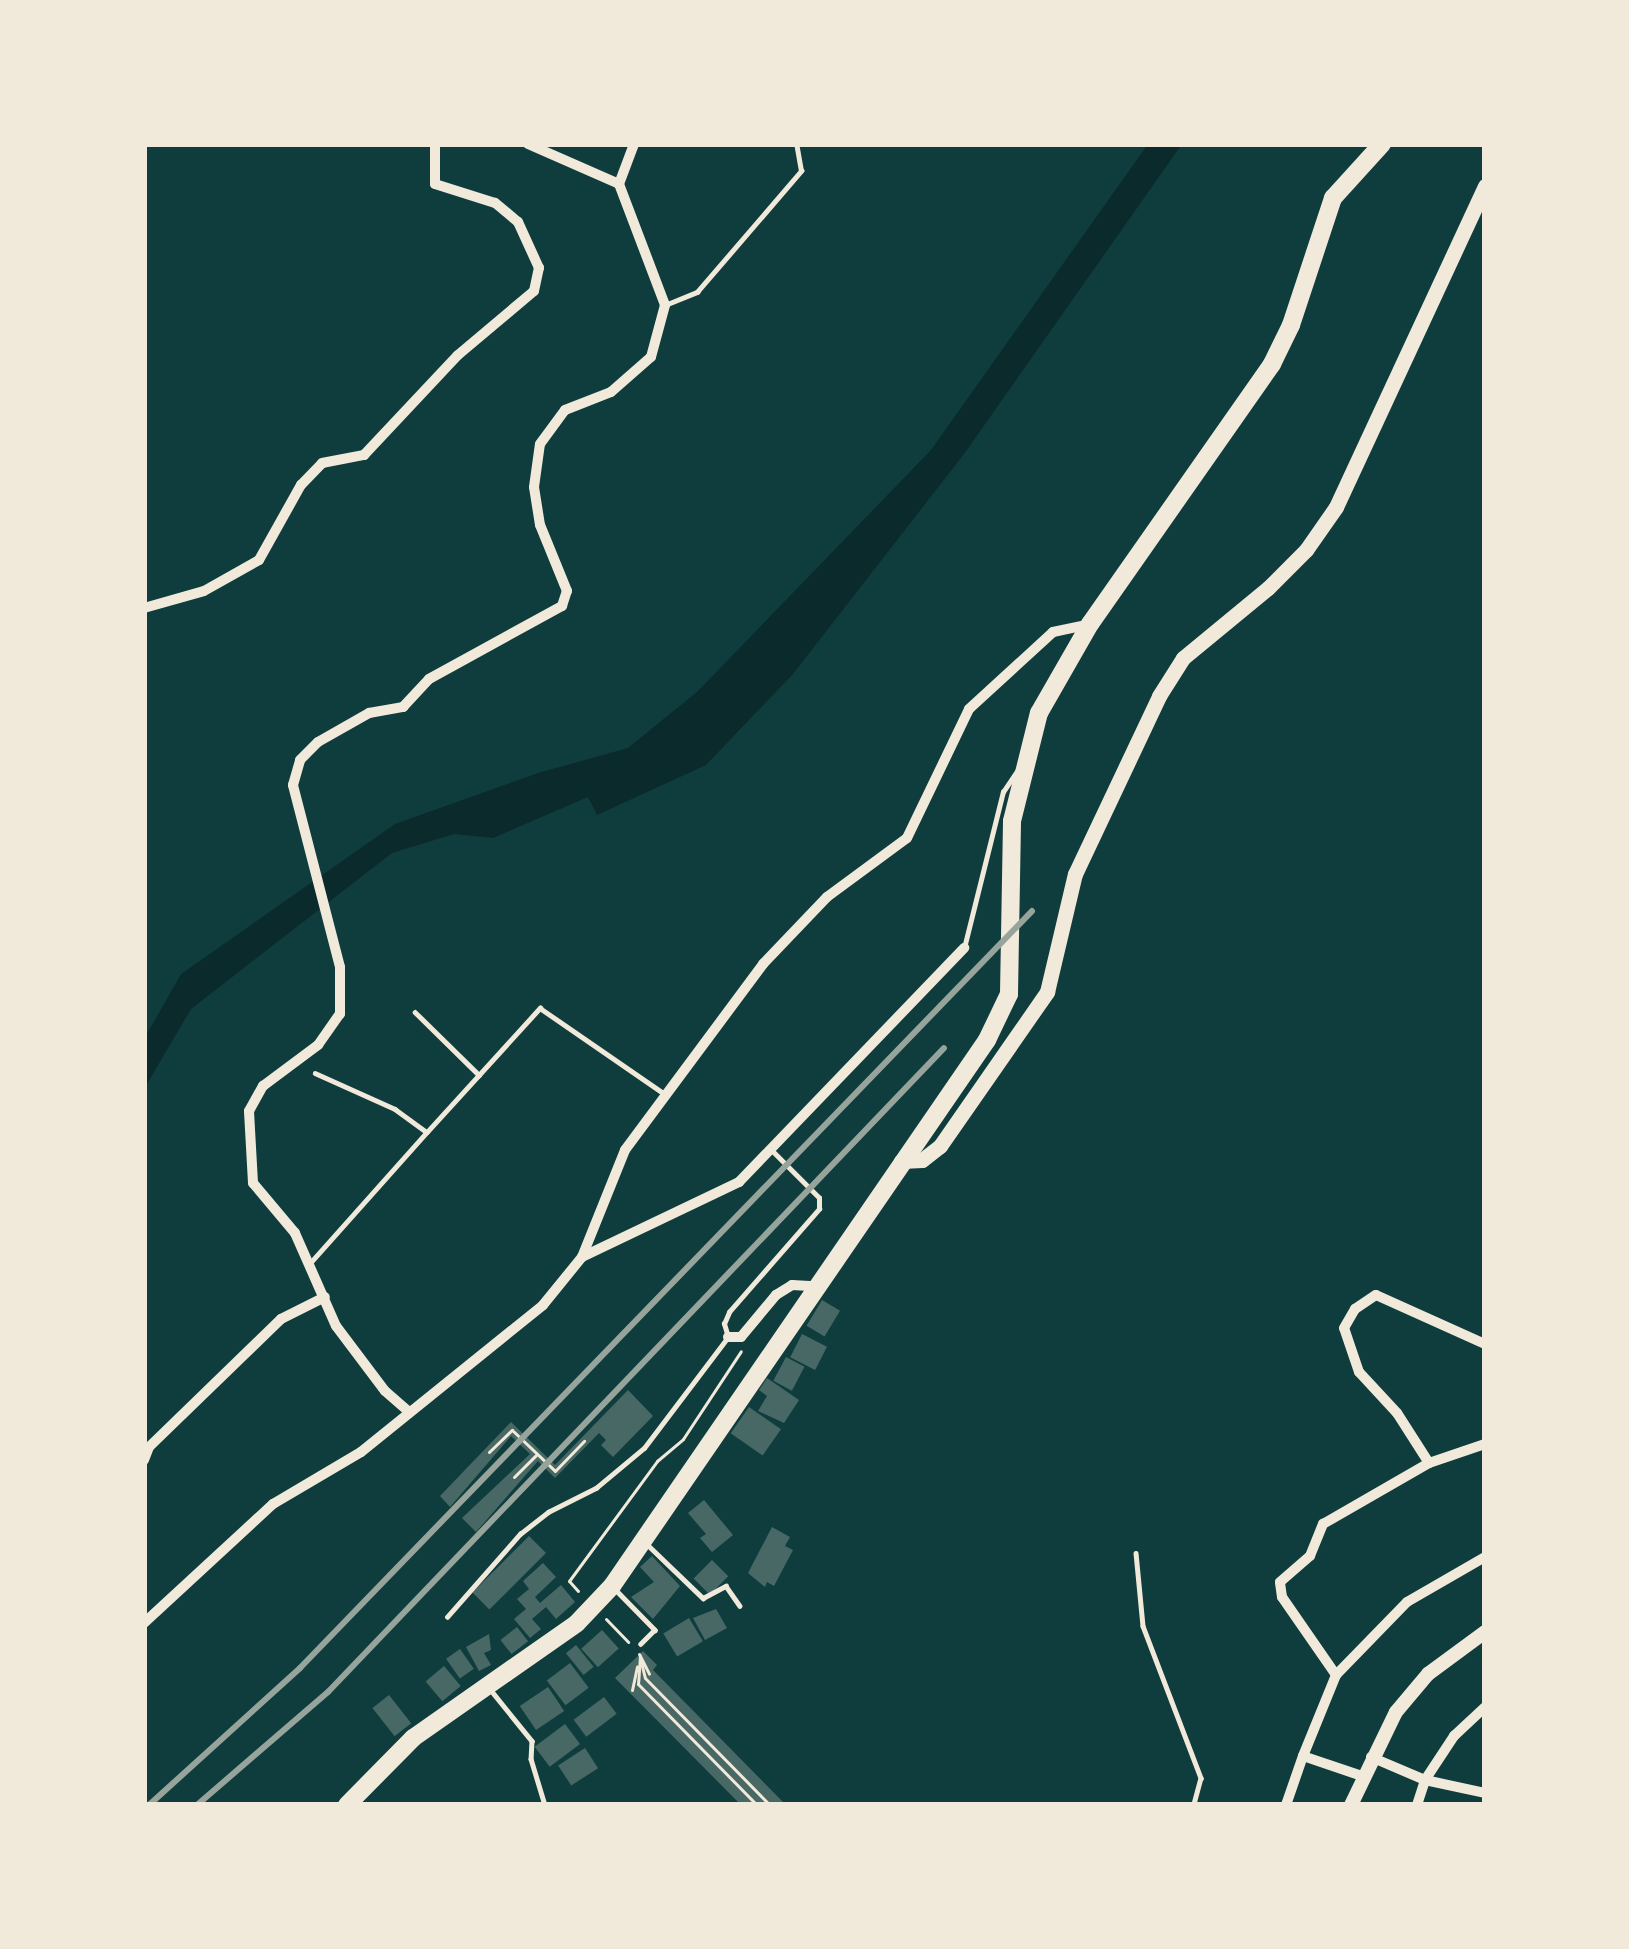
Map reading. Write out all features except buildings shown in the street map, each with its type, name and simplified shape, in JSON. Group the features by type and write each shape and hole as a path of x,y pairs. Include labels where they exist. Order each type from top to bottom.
{"highway":[{"path":"347,1805 413,1738 577,1623 612,1586 996,1024 1011,972 1012,821 1023,763 1058,673 1272,364 1291,326 1333,198 1382,144"}],"main road":[{"path":"901,1161 922,1160 940,1146 1047,992 1076,874 1159,696 1183,658 1268,588 1306,550 1336,507 1485,186"}],"street":[{"path":"144,608 205,591 259,560 302,485 322,463 364,455 458,355 533,291 538,268 518,222 495,203 435,184 435,144"},
{"path":"528,144 619,184"},
{"path":"407,1412 336,1326 295,1233 253,1183 249,1112 263,1085 318,1046 340,1014 340,968 293,785 300,760 318,742 369,713 403,707 429,679 562,606 567,591 540,525 534,487 540,444 565,410 611,392 651,357 665,305 619,184 634,144"},
{"path":"144,1623 273,1504 361,1452 542,1305 582,1257 625,1150 764,964 827,897 907,838 970,709 1053,632 1090,624"},
{"path":"582,1257 739,1182 964,948"},
{"path":"735,1337 776,1295 792,1285 814,1286"},
{"path":"1429,1463 1397,1414 1359,1372 1344,1328 1355,1310 1376,1295 1395,1299 1485,1344"},
{"path":"144,1460 149,1448 280,1319 325,1297"},
{"path":"1336,1676 1282,1598 1280,1582 1310,1556 1323,1524 1429,1463 1485,1444"},
{"path":"1286,1805 1336,1676 1407,1602 1485,1557"},
{"path":"1351,1805 1396,1712 1428,1674 1485,1632"},
{"path":"1418,1805 1425,1780 1454,1736 1485,1707"},
{"path":"1303,1756 1362,1776"},
{"path":"1371,1756 1425,1780 1485,1793"}],"lane":[{"path":"665,305 697,292 801,171 796,144"},
{"path":"964,948 1003,792 1023,763"},
{"path":"310,1262 540,1009 668,1096"},
{"path":"415,1012 479,1075"},
{"path":"315,1073 395,1109 427,1132"},
{"path":"447,1617 520,1534 548,1512 596,1488 644,1448 735,1337 724,1324 729,1312 819,1210 819,1198 772,1151"},
{"path":"643,1540 704,1598 726,1586 740,1606"},
{"path":"1136,1553 1143,1626 1201,1778 1193,1805"},
{"path":"612,1586 655,1630 641,1644"},
{"path":"487,1685 532,1741 531,1760 545,1805"}],"path":[{"path":"569,1581 657,1461 683,1438 741,1352 735,1337"},
{"path":"489,1452 512,1430 555,1472 584,1441"},
{"path":"514,1478 537,1454"},
{"path":"640,1654 649,1674"},
{"path":"640,1654 638,1684 757,1805"},
{"path":"632,1690 640,1654"},
{"path":"640,1654 645,1678 770,1805"}],"water":[{"path":"1148,144 1182,144 964,454 793,674 706,765 597,815 588,797 493,838 454,834 392,853 191,1009 144,1089 144,1039 181,974 395,824 538,773 628,748 698,691 931,450"}],"railway":[{"path":"149,1805 300,1668 1032,911"},
{"path":"197,1805 328,1692 944,1048"}]}
